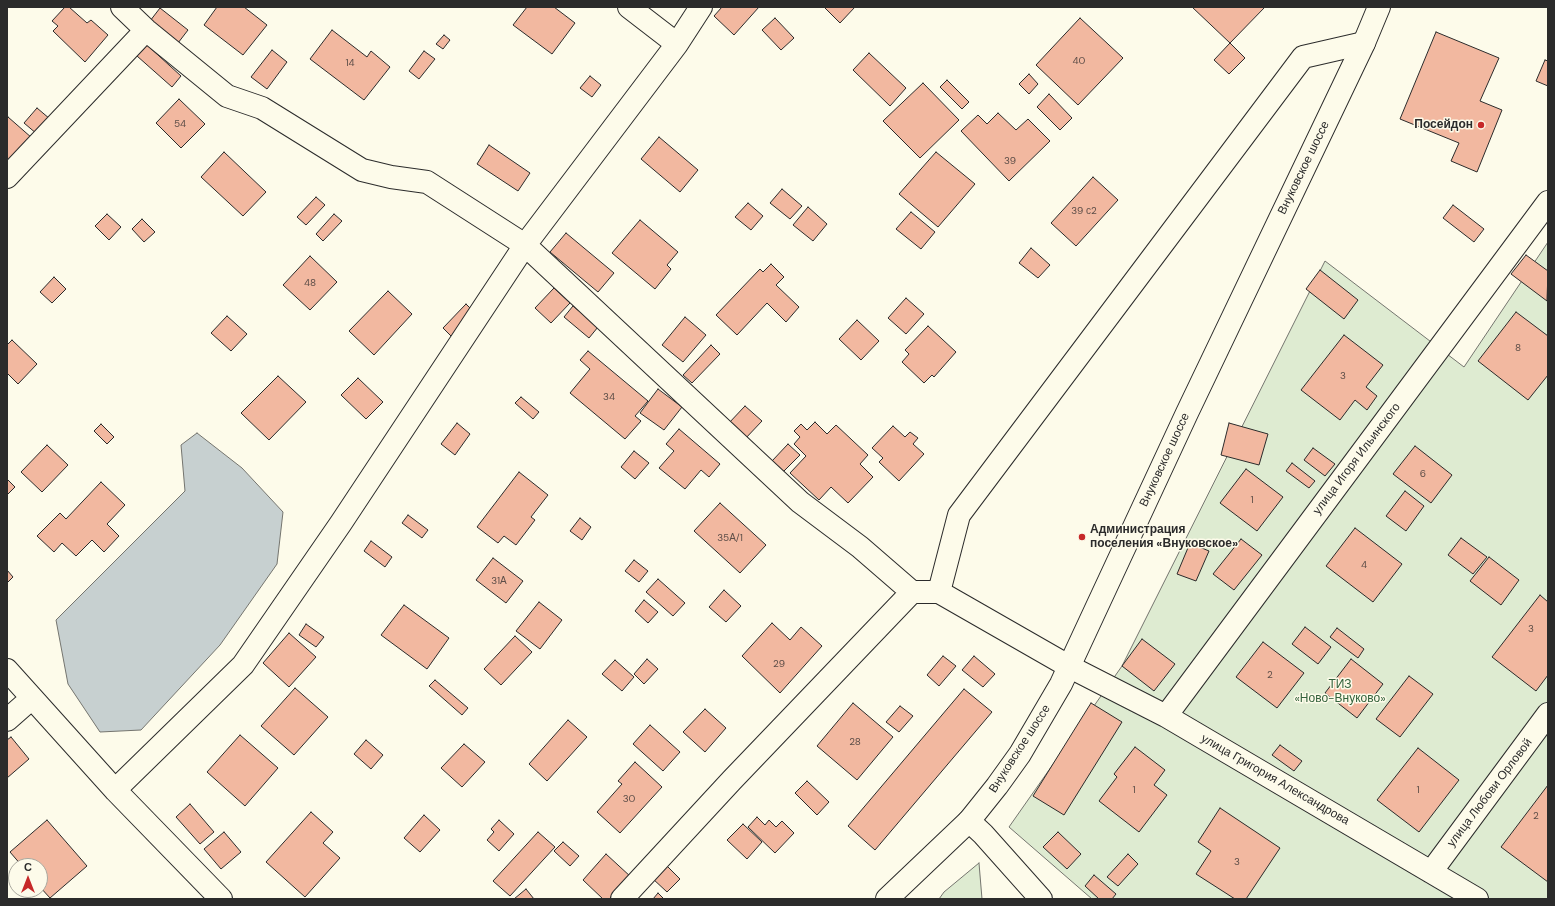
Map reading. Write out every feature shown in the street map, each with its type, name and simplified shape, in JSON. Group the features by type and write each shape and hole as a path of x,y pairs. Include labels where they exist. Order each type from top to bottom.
{"street":[{"path":"122,7 146,30 227,96 262,108 362,170 391,177 427,182 525,246 800,502 860,547 912,592 939,592 959,515 1304,57 1364,43"},
{"path":"629,7 677,44"},
{"path":"115,790 243,665 341,523 525,246 677,44 701,7"},
{"name":"Внуковское шоссе","path":"887,899 969,821 997,786 1020,754 1070,667 1187,413 1364,43 1379,7"},
{"path":"7,177 146,30"},
{"name":"улица Игоря Ильинского","path":"1166,716 1548,202"},
{"path":"622,899 732,780 912,592"},
{"name":"улица Григория Александрова","path":"939,592 1070,667 1166,716 1477,899"},
{"path":"7,670 115,790 221,899"},
{"path":"7,720 32,698"},
{"name":"улица Любови Орловой","path":"1431,872 1548,714"},
{"path":"969,821 983,834 1041,899"}],"green space":[{"name":"ТИЗ «Ново-Внуково»","path":"1548,242 1548,899 1092,899 1009,827 1122,666 1325,261 1464,367"},
{"path":"979,863 982,899 939,899 944,892"}],"shaded area":[{"path":"197,433 242,468 283,512 277,564 220,645 141,730 100,732 68,684 56,620 185,491 181,445"}],"building":[{"path":"65,7 69,7 87,23 91,20 108,35 85,62 53,31 58,26 52,21"},
{"path":"217,7 244,7 267,25 243,55 204,25"},
{"path":"527,7 554,7 575,23 552,54 513,25"},
{"path":"722,7 759,7 734,35 714,16"},
{"path":"824,7 855,7 840,23"},
{"path":"1192,7 1265,7 1230,43"},
{"path":"160,8 188,30 178,43 150,21"},
{"path":"775,18 794,38 781,50 762,30"},
{"path":"1080,18 1123,58 1078,105 1036,65"},
{"path":"332,30 367,57 371,51 390,67 364,100 310,59"},
{"path":"1436,32 1499,58 1480,101 1502,110 1477,172 1451,161 1459,143 1400,119"},
{"path":"444,35 450,40 443,49 436,44"},
{"path":"1230,43 1245,58 1229,74 1214,60"},
{"path":"147,45 181,76 172,87 137,56"},
{"path":"272,50 287,62 267,89 251,77"},
{"path":"424,51 435,59 419,79 409,71"},
{"path":"869,53 906,88 890,106 853,70"},
{"path":"1545,60 1548,61 1548,86 1536,81"},
{"path":"1029,74 1038,84 1029,94 1019,84"},
{"path":"590,76 601,85 592,97 580,88"},
{"path":"947,80 969,102 962,109 940,87"},
{"path":"923,83 959,120 920,158 883,121"},
{"path":"1049,94 1072,118 1060,130 1037,107"},
{"path":"179,99 205,124 181,148 156,123"},
{"path":"37,108 50,119 37,134 24,123"},
{"path":"998,113 1016,130 1028,119 1050,141 1009,181 961,131 978,115 987,124"},
{"path":"8,117 32,138 7,167 7,119"},
{"path":"659,137 698,170 680,192 641,159"},
{"path":"489,145 530,173 518,191 477,164"},
{"path":"224,152 266,192 243,216 201,177"},
{"path":"936,152 975,184 938,227 899,194"},
{"path":"1093,177 1118,200 1076,246 1051,223"},
{"path":"782,189 802,206 790,219 770,203"},
{"path":"316,197 325,205 306,225 297,217"},
{"path":"748,203 763,216 751,230 735,217"},
{"path":"1453,205 1484,229 1474,242 1443,218"},
{"path":"808,207 827,224 813,241 793,225"},
{"path":"911,212 935,232 921,249 896,229"},
{"path":"107,214 121,227 109,240 95,226"},
{"path":"334,214 342,221 323,241 316,234"},
{"path":"142,219 155,232 144,242 132,229"},
{"path":"640,220 678,252 667,265 671,269 655,289 612,253"},
{"path":"566,233 614,273 598,292 550,252"},
{"path":"1031,248 1050,265 1038,278 1019,263"},
{"path":"1526,255 1548,271 1547,301 1511,274"},
{"path":"310,256 337,282 310,310 283,285"},
{"path":"771,264 784,277 776,285 799,307 786,322 767,303 737,335 716,315 760,269 763,272"},
{"path":"1320,270 1358,300 1344,319 1306,289"},
{"path":"54,277 66,289 52,303 40,292"},
{"path":"554,288 570,303 551,323 535,308"},
{"path":"388,291 412,314 374,355 349,331"},
{"path":"906,298 924,314 906,334 888,318"},
{"path":"466,304 475,313 452,337 443,328"},
{"path":"573,306 598,327 589,338 564,317"},
{"path":"1516,312 1548,336 1548,375 1528,400 1478,361"},
{"path":"227,316 247,334 231,351 211,333"},
{"path":"685,317 706,335 683,362 662,345"},
{"path":"857,320 879,341 861,360 839,339"},
{"path":"928,326 956,352 934,377 932,375 924,383 902,362 909,354 905,350"},
{"path":"1344,335 1383,365 1366,387 1377,396 1367,410 1355,400 1340,420 1301,390"},
{"path":"12,340 37,364 18,384 7,373 7,345"},
{"path":"711,345 720,354 692,383 683,375"},
{"path":"588,351 648,401 635,416 641,421 625,439 570,393 590,369 580,360"},
{"path":"278,376 306,402 269,440 241,413"},
{"path":"358,378 383,402 366,419 341,395"},
{"path":"658,389 682,407 664,430 640,413"},
{"path":"521,397 539,412 533,419 515,403"},
{"path":"745,406 762,421 744,440 728,424"},
{"path":"815,422 827,434 836,425 868,455 860,464 873,477 848,503 831,487 819,500 790,473 806,456 794,444 800,437 794,431 801,424 807,430"},
{"path":"457,423 470,434 455,455 441,444"},
{"path":"1229,423 1268,434 1259,465 1221,455"},
{"path":"101,424 114,437 107,444 94,431"},
{"path":"893,426 905,437 910,432 918,438 913,444 924,454 899,481 879,462 883,458 872,448"},
{"path":"679,429 720,464 709,477 701,470 685,489 659,468 674,451 666,444"},
{"path":"788,444 800,455 783,472 772,461"},
{"path":"47,445 68,465 42,492 21,472"},
{"path":"1415,446 1452,475 1431,503 1393,474"},
{"path":"1313,448 1335,464 1325,476 1304,460"},
{"path":"634,451 649,463 635,479 621,467"},
{"path":"1292,463 1315,481 1309,488 1286,471"},
{"path":"1246,469 1283,497 1257,531 1220,503"},
{"path":"519,472 548,495 531,517 535,520 516,545 504,536 498,543 477,527"},
{"path":"7,479 15,487 7,495"},
{"path":"101,482 125,505 107,524 119,536 104,552 92,540 76,556 62,543 54,552 37,536 60,513 66,519"},
{"path":"1405,491 1424,506 1406,531 1386,516"},
{"path":"720,503 766,545 740,573 694,531"},
{"path":"408,515 428,530 422,538 402,523"},
{"path":"580,518 591,527 582,540 570,531"},
{"path":"1355,528 1402,564 1373,602 1326,566"},
{"path":"1461,538 1487,557 1473,574 1448,555"},
{"path":"1241,539 1262,555 1234,590 1213,574"},
{"path":"371,541 392,557 385,567 364,551"},
{"path":"1190,543 1209,551 1196,581 1177,574"},
{"path":"1489,557 1519,580 1501,605 1470,581"},
{"path":"493,558 523,581 506,603 476,580"},
{"path":"634,560 648,571 639,582 625,571"},
{"path":"7,570 13,577 7,583"},
{"path":"658,579 685,603 673,616 646,592"},
{"path":"724,590 741,606 726,622 709,607"},
{"path":"1540,595 1548,602 1548,675 1536,691 1492,657"},
{"path":"644,600 658,612 648,623 635,611"},
{"path":"539,602 562,620 540,649 516,631"},
{"path":"404,605 449,638 427,669 381,635"},
{"path":"772,623 790,640 801,627 822,646 780,693 742,656"},
{"path":"306,624 324,637 316,647 299,635"},
{"path":"1305,627 1331,647 1318,664 1292,644"},
{"path":"1337,628 1364,649 1358,658 1330,637"},
{"path":"289,633 316,657 289,687 263,663"},
{"path":"515,636 532,652 501,685 484,669"},
{"path":"1142,639 1175,664 1154,691 1122,666"},
{"path":"1263,642 1304,673 1277,708 1236,677"},
{"path":"943,656 956,666 939,686 927,675"},
{"path":"974,656 995,674 983,687 962,670"},
{"path":"647,659 658,669 644,684 634,674"},
{"path":"1351,659 1383,684 1357,718 1325,693"},
{"path":"615,660 634,677 622,691 602,674"},
{"path":"1409,676 1433,694 1400,737 1376,719"},
{"path":"435,680 468,708 462,715 429,686"},
{"path":"295,688 328,717 294,755 261,726"},
{"path":"964,689 992,712 875,850 848,826"},
{"path":"853,703 893,737 857,780 817,746"},
{"path":"1091,703 1122,722 1064,815 1033,796"},
{"path":"900,706 913,716 899,732 886,722"},
{"path":"705,709 726,728 705,752 683,732"},
{"path":"568,720 587,737 547,781 529,764"},
{"path":"650,725 680,752 663,771 633,744"},
{"path":"240,735 278,768 245,806 207,772"},
{"path":"11,737 29,759 7,778 7,740"},
{"path":"366,740 383,755 371,769 354,754"},
{"path":"464,744 485,762 462,787 441,768"},
{"path":"1280,745 1302,761 1294,771 1272,755"},
{"path":"1135,747 1165,770 1154,785 1167,795 1139,832 1099,801 1117,777 1114,774"},
{"path":"1418,748 1459,780 1419,832 1377,800"},
{"path":"635,762 662,787 620,833 597,812 622,784 618,781"},
{"path":"807,781 829,802 817,815 795,793"},
{"path":"1548,785 1548,882 1501,847"},
{"path":"190,804 214,832 200,844 176,817"},
{"path":"1220,808 1280,848 1246,899 1235,899 1196,874 1211,851 1198,842"},
{"path":"311,812 333,832 323,843 340,858 305,897 266,862"},
{"path":"424,815 440,830 420,852 404,838"},
{"path":"757,817 765,825 769,820 776,827 782,821 794,833 775,853 748,827"},
{"path":"47,820 87,866 50,898 48,896 48,858 15,858 10,852"},
{"path":"499,820 514,834 499,851 487,840 494,832 491,829"},
{"path":"743,824 762,842 747,859 727,840"},
{"path":"224,832 241,852 221,869 204,849"},
{"path":"538,832 555,847 510,896 493,881"},
{"path":"1058,832 1081,854 1067,869 1043,847"},
{"path":"563,842 579,856 570,866 554,851"},
{"path":"606,854 631,877 610,899 603,899 583,880"},
{"path":"1128,854 1138,864 1118,886 1107,877"},
{"path":"665,864 680,879 667,892 652,878"},
{"path":"1094,875 1116,894 1112,899 1099,899 1085,886"},
{"path":"526,889 534,899 514,899"},
{"path":"658,893 664,899 653,899"}],"place":[{"name":"Посейдон","path":"1481,125"},
{"name":"Администрация поселения «Внуковское»","path":"1082,537"}]}
